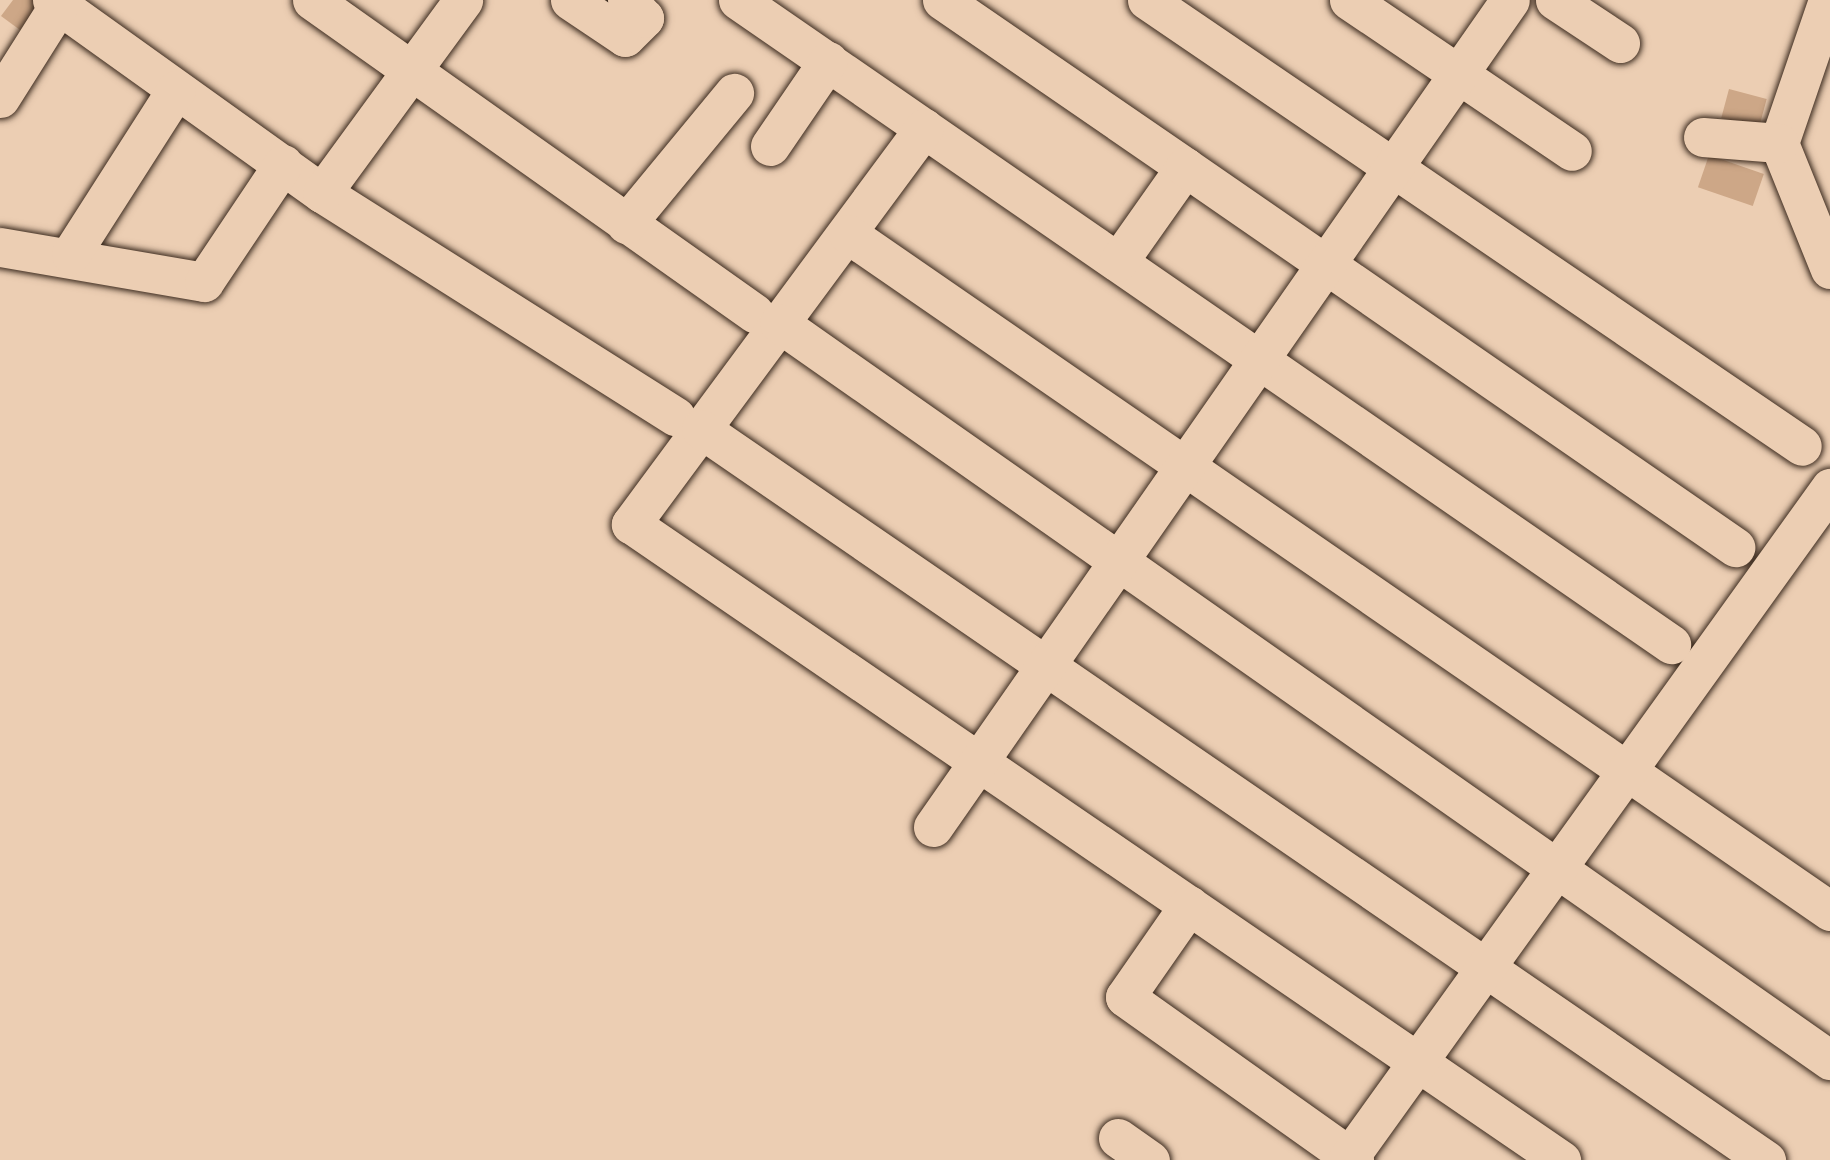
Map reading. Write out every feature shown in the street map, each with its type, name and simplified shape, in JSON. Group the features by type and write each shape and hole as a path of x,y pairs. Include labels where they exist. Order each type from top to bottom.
{"street":[{"path":"311,0 1830,1060"},
{"path":"322,193 463,0"},
{"path":"570,0 625,37 644,18 627,0"},
{"path":"738,0 1671,644"},
{"path":"942,0 1331,261 1735,547"},
{"path":"1147,0 1390,172 1802,446"},
{"path":"1349,0 1572,151"},
{"path":"933,826 1510,0"},
{"path":"1556,0 1621,43"},
{"path":"0,98 58,2 322,193 688,423 1766,1160"},
{"path":"1814,5 1779,143 1813,203 1830,268"},
{"path":"770,146 828,61"},
{"path":"71,254 176,90"},
{"path":"626,224 734,92"},
{"path":"924,128 848,233 766,318 688,423 631,524 1562,1160"},
{"path":"1703,137 1779,143"},
{"path":"0,247 71,254 204,282 283,164"},
{"path":"1118,262 1185,167"},
{"path":"848,233 1830,911"},
{"path":"1189,905 1125,997 1350,1159 1622,766 1830,488"}],"building":[{"path":"13,0 42,0 20,30 1,16"},
{"path":"1729,89 1767,99 1759,128 1721,118"},
{"path":"1709,155 1764,174 1753,206 1698,187"}]}
